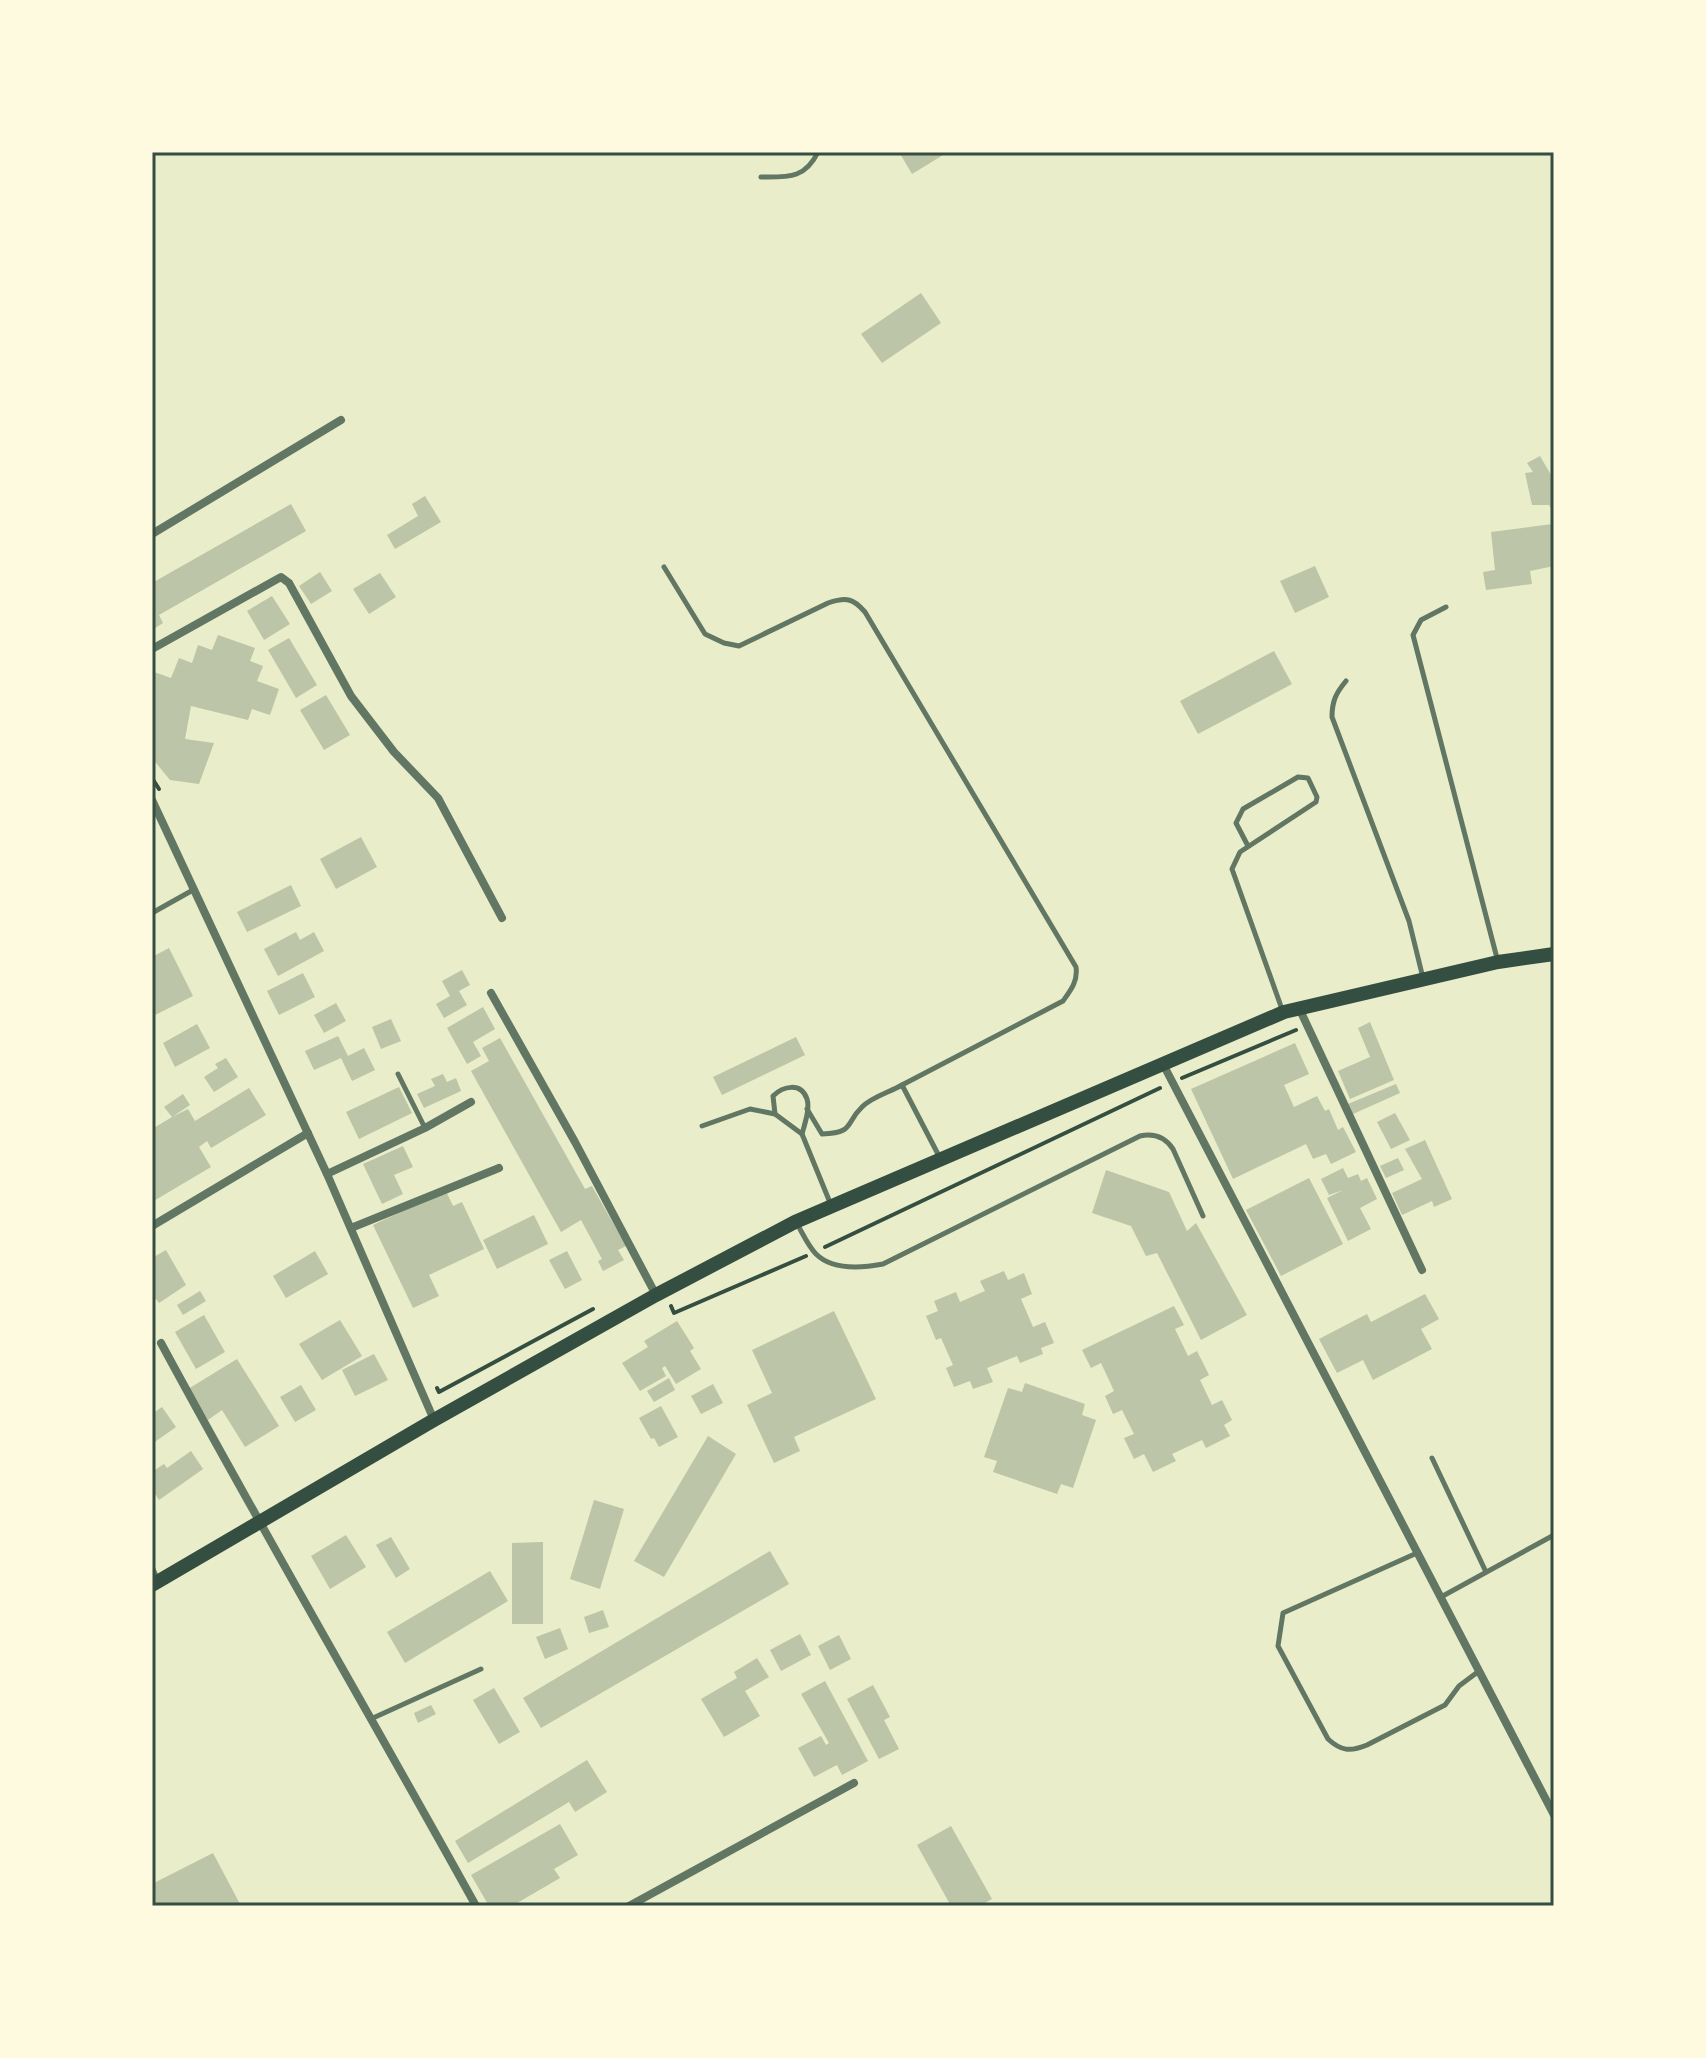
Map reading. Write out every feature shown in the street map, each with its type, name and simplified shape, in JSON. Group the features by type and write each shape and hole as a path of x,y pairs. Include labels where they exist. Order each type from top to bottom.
{"main road":[{"path":"154,1578 261,1522 434,1420 795,1222 1284,1012 1498,962 1554,954"}],"street":[{"path":"152,534 341,420"},
{"path":"152,649 281,577 289,583 351,696 394,752 438,798 502,918"},
{"path":"152,800 327,1174 434,1420"},
{"path":"491,993 660,1294"},
{"path":"1299,1008 1422,1270"},
{"path":"1163,1063 1554,1815"},
{"path":"327,1174 425,1128 471,1102"},
{"path":"152,1226 308,1133"},
{"path":"351,1228 499,1168"},
{"path":"161,1343 234,1479 373,1718 476,1906"},
{"path":"629,1906 854,1783"}],"lane":[{"path":"761,177 794,177 813,164 818,152"},
{"path":"664,567 705,634 739,646 828,603 843,598 854,600 865,612 1076,967 1073,987 1063,1001 862,1107 849,1127 822,1134 807,1109"},
{"path":"1446,607 1421,620 1413,635 1498,962"},
{"path":"1346,681 1332,704 1332,717 1409,921 1424,979"},
{"path":"1248,846 1236,823 1243,809 1298,777 1308,778 1317,797 1316,802 1240,852 1232,869 1284,1012"},
{"path":"152,913 193,890"},
{"path":"398,1074 425,1128"},
{"path":"902,1085 941,1159"},
{"path":"775,1114 773,1096 788,1086 797,1088 805,1095 807,1109 802,1134"},
{"path":"702,1126 750,1109 775,1114 802,1134 831,1206"},
{"path":"795,1222 815,1252 834,1264 853,1268 883,1264 1140,1136 1151,1134 1169,1142 1203,1216"},
{"path":"1432,1458 1486,1572"},
{"path":"1441,1597 1554,1535"},
{"path":"1418,1553 1283,1613 1278,1646 1328,1739 1339,1749 1354,1750 1367,1745 1445,1705 1459,1686 1479,1671"},
{"path":"373,1718 481,1669"}],"path":[{"path":"660,1294 674,1313 815,1252 1071,1128 1307,1025"}],"building":[{"path":"899,152 948,152 912,174"},
{"path":"921,293 941,323 882,363 861,334"},
{"path":"1540,456 1554,480 1554,514 1549,505 1532,505 1525,473 1533,472 1527,463"},
{"path":"425,496 441,522 395,549 387,535 418,516 412,504"},
{"path":"291,504 306,531 159,615 163,623 152,630 152,583"},
{"path":"1552,524 1554,566 1530,571 1532,584 1486,590 1483,572 1495,570 1491,532"},
{"path":"1315,566 1329,597 1295,613 1280,581"},
{"path":"320,572 332,591 311,604 299,586"},
{"path":"380,573 396,597 369,614 353,589"},
{"path":"272,596 290,624 264,640 247,611"},
{"path":"218,635 255,648 250,661 263,666 257,681 279,689 270,715 252,709 248,720 191,706 185,739 214,743 199,784 170,780 152,758 152,675 154,672 171,678 179,658 192,663 198,645 212,650"},
{"path":"289,638 317,685 296,698 268,650"},
{"path":"1274,651 1292,684 1198,734 1180,701"},
{"path":"326,695 350,735 324,750 300,710"},
{"path":"361,837 377,867 336,889 320,859"},
{"path":"291,885 301,906 247,932 237,912"},
{"path":"296,932 300,940 314,932 324,951 278,976 264,949"},
{"path":"169,948 193,996 153,1016 152,957"},
{"path":"462,970 470,985 459,991 467,1005 444,1018 436,1004 450,996 442,981"},
{"path":"303,973 315,997 279,1015 267,991"},
{"path":"336,1003 346,1021 324,1033 314,1015"},
{"path":"483,1007 495,1029 473,1042 481,1056 467,1064 447,1028"},
{"path":"391,1019 401,1041 381,1049 372,1027"},
{"path":"1370,1022 1394,1080 1350,1099 1338,1071 1370,1057 1358,1028"},
{"path":"197,1024 210,1048 175,1067 163,1043"},
{"path":"338,1036 348,1056 364,1048 375,1070 352,1081 341,1058 314,1070 305,1051"},
{"path":"796,1037 805,1055 722,1095 713,1077"},
{"path":"500,1038 585,1189 592,1186 626,1246 618,1250 624,1260 603,1271 598,1261 602,1259 581,1220 561,1232 471,1071 489,1061 482,1048"},
{"path":"1295,1043 1309,1074 1284,1085 1294,1107 1317,1096 1325,1111 1329,1109 1338,1130 1343,1127 1356,1152 1331,1164 1326,1154 1313,1159 1306,1144 1233,1179 1191,1089"},
{"path":"226,1058 238,1077 214,1092 204,1077 218,1068 215,1064"},
{"path":"443,1074 447,1082 456,1078 461,1091 424,1108 417,1094 435,1086 431,1079"},
{"path":"1396,1084 1400,1093 1353,1114 1348,1104"},
{"path":"399,1087 412,1113 359,1139 346,1112"},
{"path":"249,1088 266,1115 211,1148 207,1141 199,1147 211,1167 152,1202 152,1129 188,1109 195,1121"},
{"path":"183,1094 190,1105 172,1117 164,1107"},
{"path":"1395,1113 1410,1140 1391,1149 1377,1122"},
{"path":"1425,1140 1452,1199 1434,1207 1432,1201 1402,1215 1392,1193 1422,1179 1405,1149"},
{"path":"403,1146 413,1167 394,1175 403,1194 382,1204 363,1164"},
{"path":"1398,1158 1404,1170 1386,1178 1380,1166"},
{"path":"1343,1168 1348,1178 1358,1174 1361,1181 1367,1178 1377,1199 1360,1208 1371,1229 1348,1241 1327,1198 1343,1190 1329,1195 1321,1179"},
{"path":"1106,1170 1169,1192 1187,1231 1196,1223 1247,1315 1201,1340 1157,1253 1146,1256 1131,1226 1092,1213"},
{"path":"1309,1178 1343,1244 1281,1276 1246,1210"},
{"path":"446,1191 453,1206 462,1202 484,1249 429,1275 439,1296 413,1308 373,1225"},
{"path":"534,1215 548,1244 497,1269 483,1240"},
{"path":"166,1250 186,1285 159,1303 156,1299 152,1301 152,1258"},
{"path":"315,1251 328,1274 286,1298 273,1276"},
{"path":"567,1251 582,1280 565,1289 549,1260"},
{"path":"1004,1271 1008,1280 1024,1273 1032,1294 1021,1299 1033,1327 1045,1322 1054,1343 1041,1348 1043,1354 1020,1363 1017,1356 987,1368 993,1382 973,1389 970,1381 954,1387 946,1368 953,1365 941,1338 936,1340 926,1316 938,1311 934,1301 956,1292 960,1302 985,1291 980,1281"},
{"path":"200,1291 206,1301 183,1315 177,1305"},
{"path":"1425,1294 1439,1319 1421,1329 1432,1349 1373,1380 1363,1360 1337,1373 1319,1339 1367,1314 1371,1322"},
{"path":"1174,1306 1184,1325 1175,1329 1188,1356 1197,1351 1209,1375 1200,1380 1212,1405 1222,1400 1232,1420 1224,1425 1230,1436 1206,1448 1202,1440 1172,1454 1176,1461 1153,1472 1144,1454 1134,1459 1124,1438 1134,1434 1122,1410 1113,1414 1105,1396 1114,1391 1101,1363 1091,1368 1082,1350"},
{"path":"834,1311 876,1399 794,1437 800,1451 774,1463 747,1405 772,1393 752,1350"},
{"path":"204,1315 225,1352 196,1369 175,1332"},
{"path":"340,1320 362,1356 322,1380 299,1344"},
{"path":"677,1321 694,1348 690,1351 701,1369 676,1384 665,1366 662,1368 666,1376 640,1391 622,1363 648,1347 644,1341"},
{"path":"374,1354 388,1380 355,1396 342,1370"},
{"path":"237,1359 279,1426 245,1447 222,1410 208,1420 188,1389"},
{"path":"669,1378 675,1390 654,1402 647,1391"},
{"path":"1025,1383 1085,1404 1082,1415 1096,1420 1073,1488 1061,1484 1057,1494 993,1472 997,1461 984,1457 1008,1388 1022,1392"},
{"path":"713,1384 723,1403 701,1414 691,1396"},
{"path":"301,1385 316,1410 295,1422 280,1397"},
{"path":"661,1406 678,1437 659,1447 639,1418"},
{"path":"162,1407 176,1427 152,1444 152,1414"},
{"path":"708,1436 736,1454 664,1577 634,1561"},
{"path":"191,1451 203,1469 159,1500 152,1489 152,1472 164,1464 167,1468"},
{"path":"594,1500 624,1509 600,1589 570,1579"},
{"path":"346,1535 366,1567 330,1589 311,1556"},
{"path":"391,1537 410,1569 396,1578 376,1545"},
{"path":"543,1542 543,1624 512,1624 512,1543"},
{"path":"770,1551 789,1584 541,1728 523,1698"},
{"path":"490,1571 508,1601 405,1663 387,1632"},
{"path":"603,1610 609,1627 589,1633 584,1617"},
{"path":"560,1628 568,1649 545,1659 536,1637"},
{"path":"800,1634 811,1655 781,1671 770,1650"},
{"path":"839,1635 851,1659 830,1670 818,1646"},
{"path":"757,1658 769,1677 745,1691 760,1716 724,1737 701,1699 737,1678 734,1672"},
{"path":"825,1681 868,1761 842,1775 837,1765 814,1777 798,1748 821,1736 826,1745 829,1743 801,1694"},
{"path":"873,1685 890,1717 884,1720 899,1749 879,1759 847,1699"},
{"path":"494,1688 520,1732 499,1744 473,1700"},
{"path":"431,1705 436,1714 418,1723 414,1713"},
{"path":"587,1760 607,1792 575,1812 569,1802 468,1863 455,1841"},
{"path":"560,1824 578,1855 554,1869 560,1878 512,1906 489,1906 471,1875"},
{"path":"951,1826 992,1899 979,1906 951,1906 917,1845"},
{"path":"213,1853 241,1906 152,1906 152,1884"}]}
